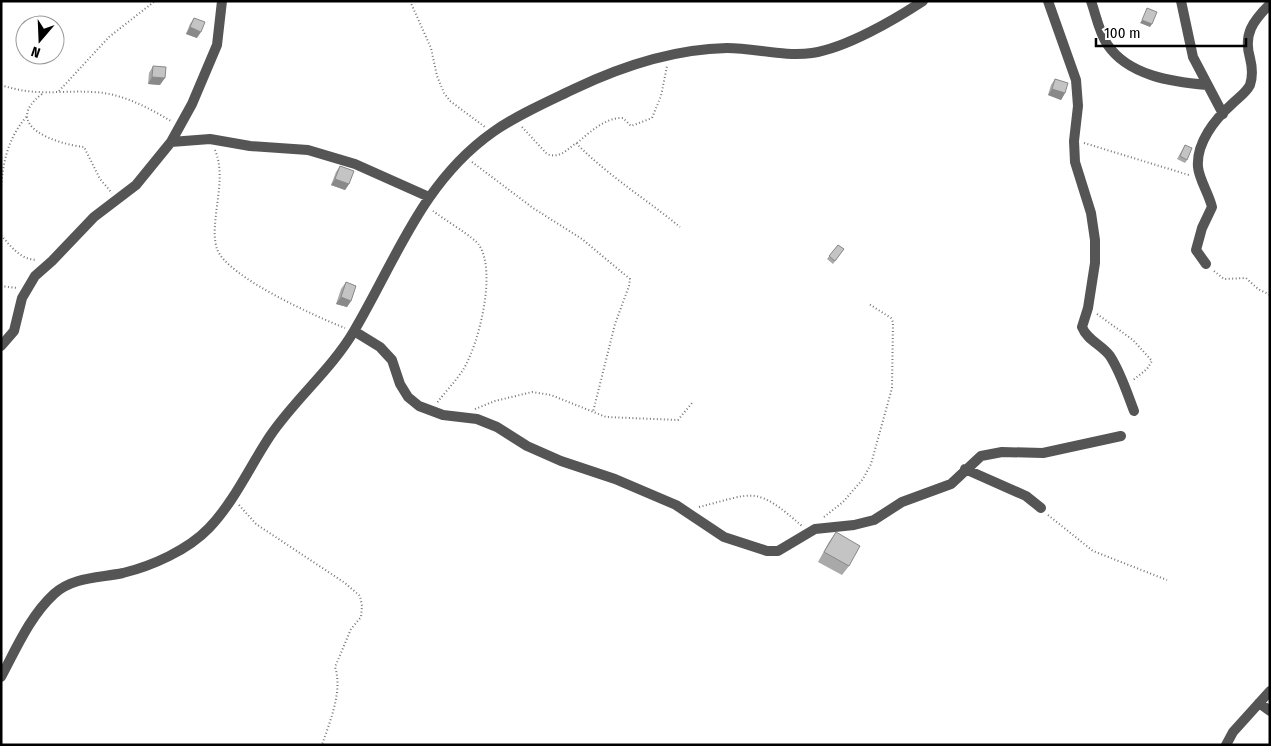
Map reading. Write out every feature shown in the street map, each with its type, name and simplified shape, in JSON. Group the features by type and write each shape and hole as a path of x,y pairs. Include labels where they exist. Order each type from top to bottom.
{"street":[{"path":"1,346 14,331 27,287 35,276 94,217 118,200 151,169 171,142 181,126 217,45 222,1"},
{"path":"1,677 27,630 55,593 80,580 140,568 190,543 208,529 232,498 274,431 339,353 354,331 386,269 426,201 465,156 493,132 574,89 613,72 665,56 705,49 729,48 781,53 814,52 858,36 899,16 922,1"},
{"path":"1048,1 1076,80 1078,106 1074,141 1075,162 1091,213 1095,240 1095,263 1088,308 1082,324 1083,330 1109,355 1125,386 1134,412"},
{"path":"1091,1 1102,36 1108,46 1119,57 1144,72 1168,81 1207,85"},
{"path":"1181,1 1193,57 1223,114"},
{"path":"1206,264 1196,250 1202,228 1212,207 1198,170 1200,151 1207,135 1223,114 1243,95 1250,84 1252,65 1246,45 1247,35 1254,22 1270,4"},
{"path":"171,142 210,139 250,146 290,147 329,154 426,201"},
{"path":"354,331 380,347 392,360 400,384 408,397 419,406 443,415 477,419 497,427 527,446 560,461 615,479 684,511 724,537 767,551 778,550 812,531 868,522 902,502 951,484 981,456 989,453 1043,453 1121,436"},
{"path":"966,469 1026,496 1041,508"},
{"path":"1226,745 1233,732 1270,691"},
{"path":"1259,703 1270,712"}],"path":[{"path":"58,92 110,37 155,1"},
{"path":"410,1 431,48 437,76 444,93 466,114 493,132"},
{"path":"516,119 537,144 552,157 557,156 602,124 623,118 631,126 652,118 662,96 668,72 665,56"},
{"path":"1,85 42,94 92,92 120,96 181,126"},
{"path":"1,189 6,152 14,133 27,116 32,102 42,94"},
{"path":"27,116 34,131 64,145 84,148 100,179 118,200"},
{"path":"210,139 220,162 214,227 217,249 226,263 276,296 314,316 354,331"},
{"path":"1074,141 1126,154 1203,180"},
{"path":"576,143 610,173 644,196 680,227"},
{"path":"465,156 533,208 582,239 630,279 614,324 593,412"},
{"path":"426,201 479,244 486,262 481,320 474,349 463,370 430,411"},
{"path":"1,235 17,254 28,259 52,261"},
{"path":"1206,264 1221,278 1246,278 1258,289 1270,295"},
{"path":"1,286 6,288 27,287"},
{"path":"684,511 754,494 775,504 812,531 822,519 844,502 863,479 871,464 892,388 893,322 891,318 869,304"},
{"path":"1088,308 1133,340 1152,360 1147,369 1125,386"},
{"path":"459,416 495,401 532,392 551,395 593,412 618,418 678,420 692,403"},
{"path":"232,498 256,524 345,582 360,596 362,606 361,617 351,629 335,666 339,678 337,692 322,745"},
{"path":"1041,508 1093,551 1166,580"}],"building":[{"path":"1147,8 1157,12 1152,24 1142,20"},
{"path":"194,18 205,22 201,32 190,27"},
{"path":"153,66 166,67 165,78 152,77"},
{"path":"1055,79 1068,83 1065,93 1052,89"},
{"path":"1185,145 1192,148 1187,160 1180,156"},
{"path":"340,166 354,171 349,184 335,179"},
{"path":"838,245 844,249 835,261 829,256"},
{"path":"346,282 356,286 351,301 341,297"},
{"path":"836,532 860,546 849,566 824,552"}]}
